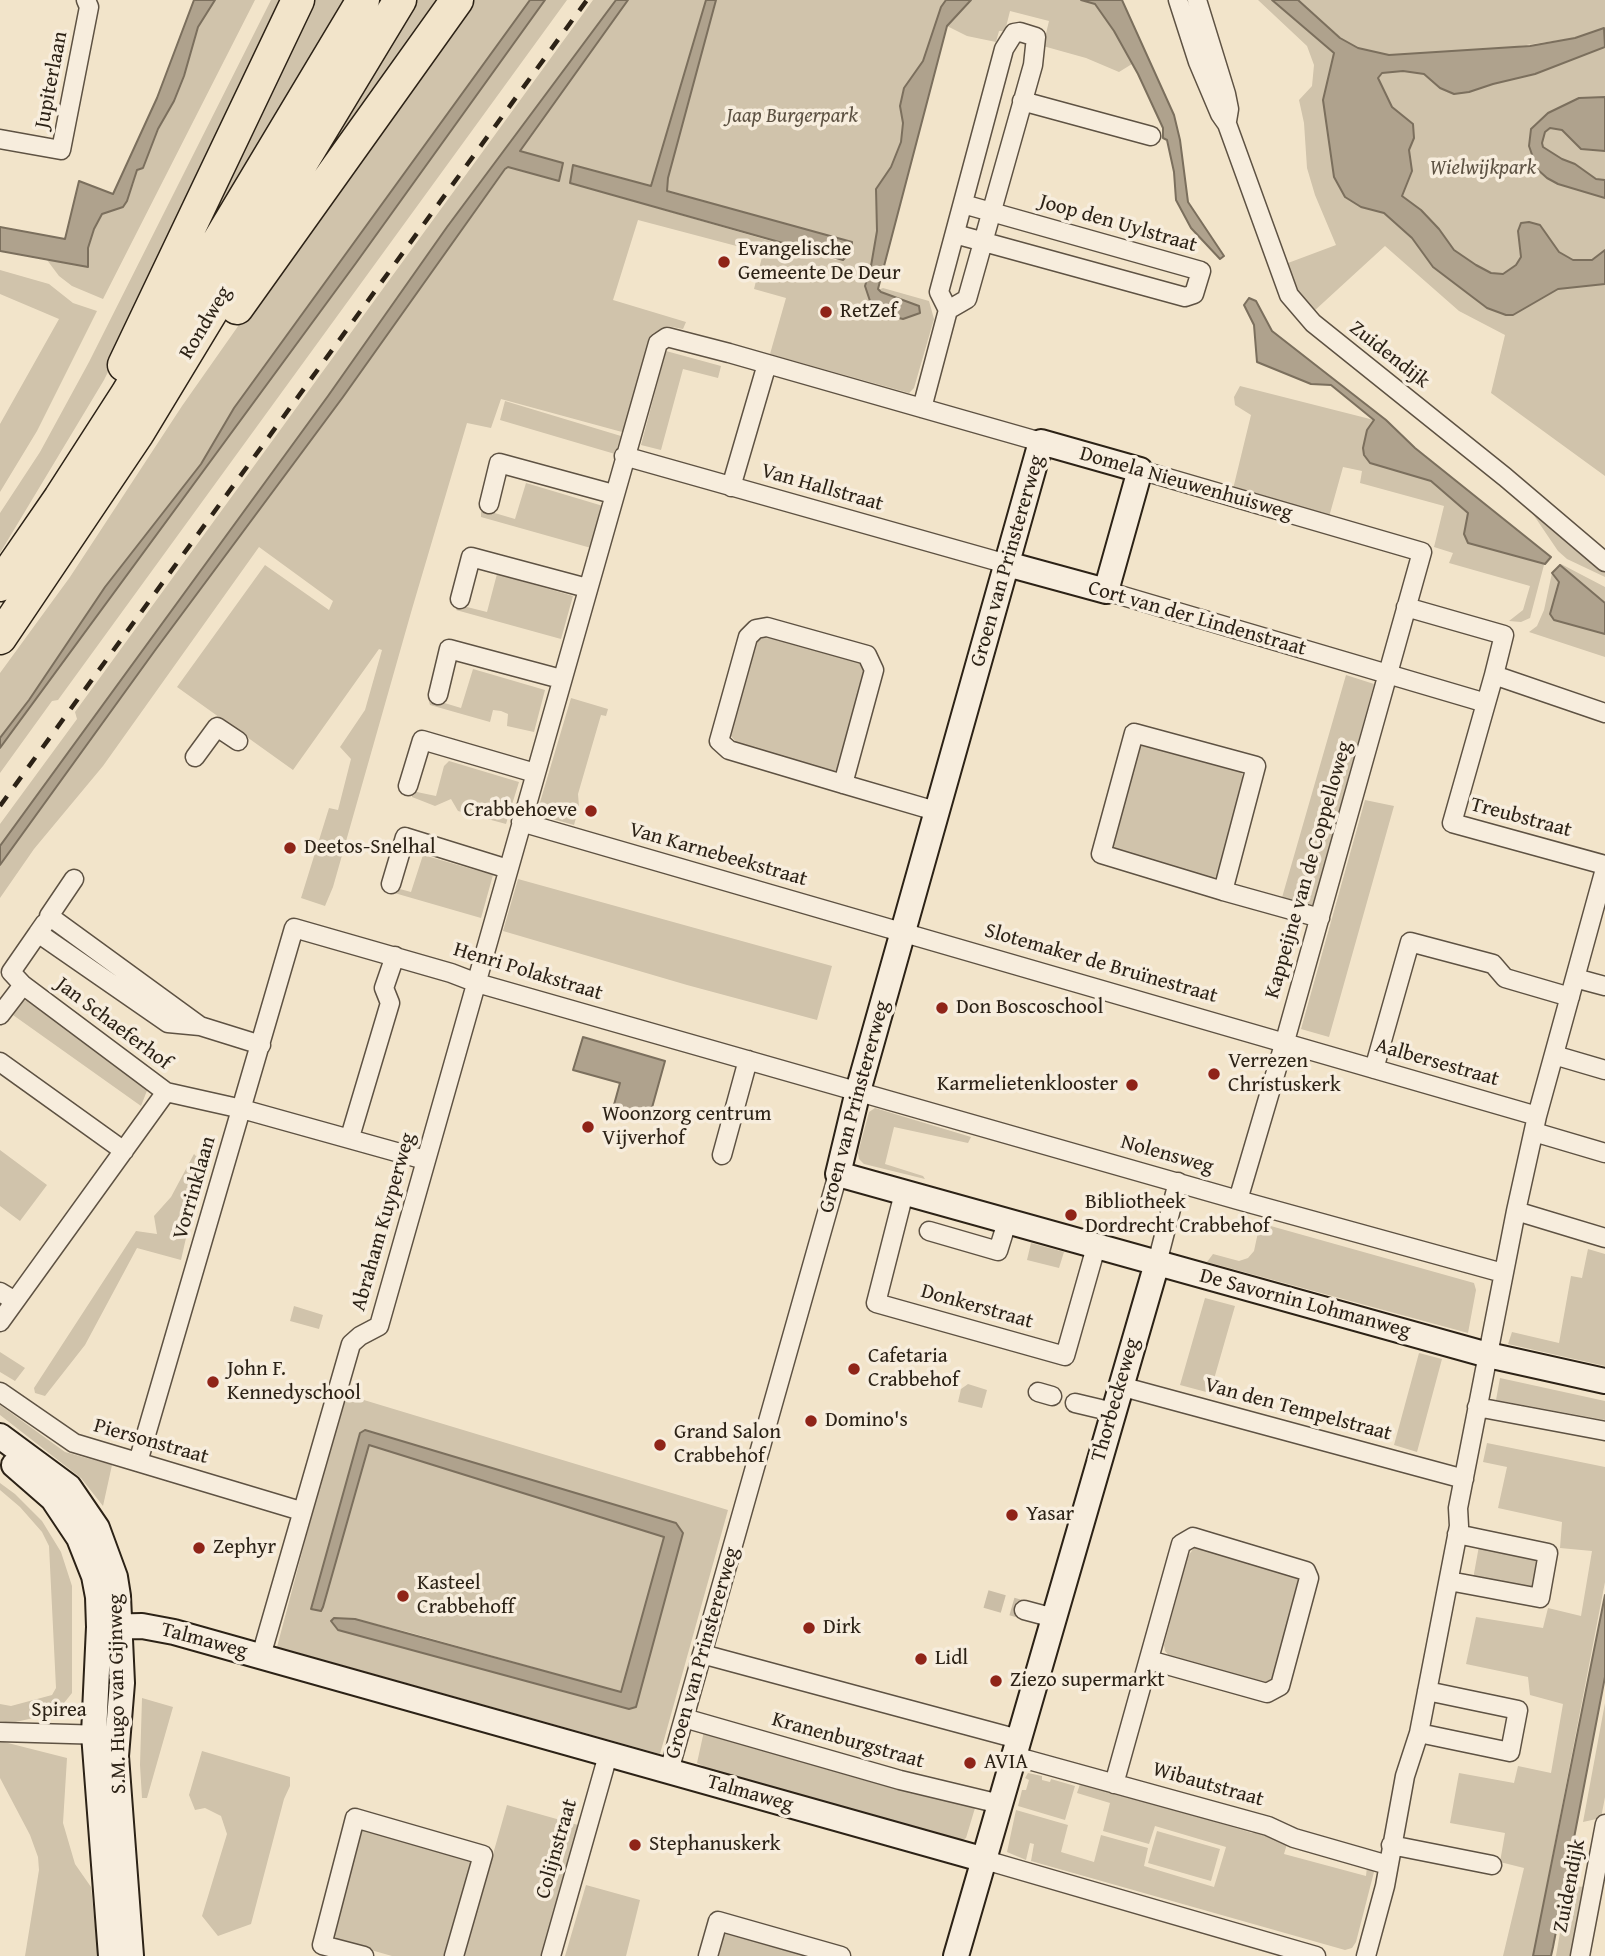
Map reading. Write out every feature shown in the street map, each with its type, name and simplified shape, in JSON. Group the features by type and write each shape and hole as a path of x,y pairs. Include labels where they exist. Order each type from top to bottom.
{"highway":[{"path":"60,498 298,0"},
{"name":"Rondweg","path":"0,585 60,498 187,295 363,0"},
{"name":"Rondweg","path":"0,638 138,433 400,0"},
{"path":"138,433 232,314 457,0"}],"street":[{"name":"Jupiterlaan","path":"0,139 61,149 89,7 86,0"},
{"name":"Zuidendijk","path":"1178,0 1198,62 1220,114 1227,124 1289,295 1313,323 1505,477 1605,562"},
{"name":"Zuidendijk","path":"1197,0 1229,109 1227,124"},
{"path":"922,408 948,310 939,292 1004,49 1014,33 1020,32 1036,37 1033,65 967,299 948,310"},
{"path":"1022,101 1151,136"},
{"name":"Joop den Uylstraat","path":"955,234 1185,297 1194,294 1201,271 963,204"},
{"name":"Domela Nieuwenhuisweg","path":"667,337 1422,552"},
{"name":"Abraham Kuyperweg","path":"261,1656 351,1344 379,1326 478,983 624,456 658,343 667,337"},
{"path":"731,486 767,364"},
{"name":"Groen van Prinstererweg","path":"669,1771 1041,442"},
{"name":"Van Hallstraat","path":"624,456 1007,564"},
{"path":"489,504 499,463 613,494"},
{"path":"1105,591 1140,470"},
{"name":"Kappeijne van de Coppelloweg","path":"1238,1200 1422,552"},
{"path":"460,599 471,557 587,588"},
{"name":"Cort van der Lindenstraat","path":"1007,564 1486,703"},
{"name":"Treubstraat","path":"1406,607 1504,635 1452,823 1605,867"},
{"path":"843,784 874,670 867,655 767,626 756,629 748,637 719,741 729,750 843,784 939,812"},
{"path":"438,695 449,649 561,678"},
{"path":"1494,675 1605,713"},
{"path":"195,757 217,727 238,741"},
{"path":"1223,891 1256,766 1134,733 1101,854 1223,891 1320,918"},
{"path":"408,786 422,740 534,773"},
{"name":"Van Karnebeekstraat","path":"521,821 904,931"},
{"path":"391,884 405,837 508,869"},
{"path":"1366,1956 1385,1886 1405,1776 1419,1734 1449,1581 1457,1534 1458,1508 1516,1211 1575,978 1601,900 1605,867"},
{"name":"Jan Schaeferhof","path":"75,879 11,972 23,985 166,1092 242,1109 425,1160"},
{"name":"Jan Schaeferhof","path":"49,916 200,1026"},
{"name":"Henri Polakstraat","path":"294,928 859,1091"},
{"name":"Vorrinklaan","path":"138,1462 294,928"},
{"name":"Slotemaker de Bruïnestraat","path":"904,931 1285,1041"},
{"name":"Jan Schaeferhof","path":"38,933 168,1023 200,1026 261,1045"},
{"path":"1374,1069 1410,942 1493,964 1505,978 1570,997"},
{"path":"350,1138 390,1003 384,988 395,956"},
{"path":"1575,978 1605,986"},
{"path":"0,1015 23,985"},
{"name":"Aalbersestraat","path":"1285,1041 1536,1124 1605,1153"},
{"path":"1554,1055 1605,1070"},
{"path":"722,1155 748,1060"},
{"path":"0,1062 124,1151"},
{"name":"Nolensweg","path":"859,1091 1503,1273"},
{"path":"0,1322 8,1296 124,1151 166,1092"},
{"name":"De Savornin Lohmanweg","path":"838,1174 1488,1355 1605,1381"},
{"name":"Thorbeckeweg","path":"956,1956 1157,1263 1178,1182"},
{"name":"Donkerstraat","path":"904,1193 876,1303 1065,1356 1096,1247"},
{"path":"1516,1211 1605,1238"},
{"path":"929,1231 998,1251 1007,1222"},
{"name":"Van den Tempelstraat","path":"1120,1386 1464,1479"},
{"name":"Piersonstraat","path":"0,1392 74,1444 301,1511"},
{"path":"1075,1403 1113,1412"},
{"path":"1477,1407 1605,1432"},
{"name":"S.M. Hugo van Gijnweg","path":"0,1436 69,1487 83,1505 109,1558 118,1596 109,1626"},
{"name":"S.M. Hugo van Gijnweg","path":"0,1454 53,1499 79,1538 109,1626 122,1683 106,1735 111,1956"},
{"path":"1449,1581 1540,1598 1548,1553 1457,1534"},
{"path":"1114,1784 1181,1544 1193,1537 1306,1571 1309,1578 1280,1686 1267,1693 1149,1660"},
{"path":"1024,1610 1054,1618"},
{"name":"Talmaweg","path":"109,1626 150,1627 174,1632 1316,1956"},
{"path":"702,1654 1016,1748"},
{"path":"1419,1734 1510,1752 1518,1710 1427,1691"},
{"name":"Kranenburgstraat","path":"684,1718 900,1780 1000,1804"},
{"name":"Spirea","path":"0,1732 106,1735"},
{"name":"S.M. Hugo van Gijnweg","path":"106,1735 117,1763 131,1956"},
{"name":"Wibautstraat","path":"1016,1748 1114,1784 1268,1826 1294,1838 1388,1865"},
{"name":"Colijnstraat","path":"551,1956 608,1755"},
{"path":"364,1956 322,1945 355,1818 483,1855 454,1956"},
{"name":"Zuidendijk","path":"1580,1956 1605,1824"},
{"path":"1391,1845 1492,1866"},
{"path":"708,1956 718,1921 841,1956"}],"green space":[{"path":"215,0 255,0 103,299 72,286 59,276 47,260 88,267 88,248 94,229 102,214 115,210 133,185 137,170 174,101 198,27"},
{"path":"271,0 293,0 104,380 0,553 0,513 40,452 89,362"},
{"path":"310,0 347,0 175,292"},
{"path":"414,0 445,0 287,212"},
{"path":"467,0 530,0 234,408 201,464 105,587 29,700 0,738 0,673 70,577 182,406"},
{"path":"545,0 567,0 58,700 52,701 0,773 0,748 356,263"},
{"path":"593,0 616,0 447,227 328,396 0,846 0,824 77,719 75,712"},
{"name":"Jaap Burgerpark","path":"628,0 960,0 945,17 865,286 903,319 920,313 878,290 883,288 929,301 934,319 914,388 909,393 770,354 786,298 754,289 763,253 638,220 613,300 686,322 683,329 667,326 652,334 622,432 501,399 491,428 467,423 333,887 325,906 301,898 329,808 338,810 351,759 340,747 365,710 382,650 379,649 293,770 177,687 265,565 329,610 333,601 259,547 103,766 34,849 0,898 0,865","holes":["643,204 843,260 836,260"]},
{"path":"971,0 1081,0 1095,3 1132,64 1119,72 1086,58 1043,46 1049,21 1010,11 1005,31 999,31 996,42 967,36 947,26"},
{"name":"Wielwijkpark","path":"1258,0 1605,0 1605,28 1575,38 1519,46 1561,48 1605,30 1605,476 1491,393 1505,335 1459,311 1385,246 1313,312 1297,290 1288,263 1336,245 1307,168 1304,123 1299,100 1312,86 1314,65 1307,46"},
{"path":"0,270 49,284 73,303 97,311 37,431 0,492 0,424 59,319 0,294"},
{"path":"666,351 721,366 718,378 683,369 661,450 641,445"},
{"path":"1240,386 1374,420 1367,430 1403,471 1431,481 1468,513 1464,534 1468,543 1537,560 1544,565 1530,618 1521,622 1509,621 1523,610 1530,586 1449,563 1453,553 1434,547 1444,506 1360,483 1362,471 1343,467 1329,517 1233,489 1251,415 1235,405 1234,397"},
{"path":"505,401 621,436 615,454 500,420"},
{"path":"526,483 603,506 591,548 481,517 481,509 515,519"},
{"path":"1518,492 1605,567 1605,577 1567,559 1558,551"},
{"path":"1560,565 1605,587 1605,603"},
{"path":"1552,573 1559,582 1550,614 1554,620 1605,634 1605,657 1529,632 1537,626 1544,610"},
{"path":"497,574 573,596 561,639 456,610 459,605 487,612"},
{"path":"766,634 854,660 867,668 841,766 837,770 830,772 739,745 730,735 754,641"},
{"path":"473,669 545,690 534,732 507,726 508,714 501,711 493,710 490,722 430,705 428,698 461,708"},
{"path":"1346,675 1374,684 1312,910 1281,901"},
{"path":"571,698 608,709 606,716 601,715 578,794 579,807 574,825 542,816 538,809"},
{"path":"1146,743 1238,769 1242,774 1243,781 1217,876 1209,879 1116,852 1112,847 1135,751"},
{"path":"449,761 519,782 506,824 458,811 451,799 435,806 412,797 412,791 436,796 444,766"},
{"path":"1365,800 1394,806 1329,1037 1301,1029"},
{"path":"423,855 493,875 481,918 384,890 385,885 411,892"},
{"path":"518,879 832,966 817,1020 503,931"},
{"path":"22,1000 30,1001 148,1088 141,1106 13,1015"},
{"path":"875,1108 971,1137 968,1143 894,1127 885,1164 923,1176 925,1179 864,1164 858,1153 869,1112"},
{"path":"0,1150 47,1185 20,1221 0,1206"},
{"path":"194,1154 203,1163 181,1260 137,1248 85,1345 45,1396 35,1393 34,1388 136,1231 157,1234 154,1216 171,1197"},
{"path":"1260,1223 1474,1283 1476,1290 1468,1333 1207,1262 1213,1254 1239,1261 1248,1258 1254,1251"},
{"path":"1031,1243 1064,1252 1059,1268 1027,1260"},
{"path":"1588,1249 1605,1254 1605,1366 1508,1344 1512,1332 1559,1343 1571,1276 1582,1278"},
{"path":"1205,1298 1235,1306 1210,1393 1180,1385"},
{"path":"294,1306 323,1315 319,1329 290,1321"},
{"path":"0,1352 25,1368 15,1381 0,1372"},
{"path":"1419,1353 1442,1359 1417,1452 1394,1445"},
{"path":"1500,1378 1605,1401 1605,1420 1496,1400"},
{"path":"968,1384 987,1390 982,1408 958,1402 961,1389"},
{"path":"344,1394 728,1510 660,1754 277,1647","holes":["360,1434 683,1533 629,1709 334,1618 355,1619 408,1632 621,1692 664,1537 562,1503 369,1445 347,1519 311,1609"]},
{"path":"0,1405 65,1452 112,1465 103,1506 81,1478 0,1415"},
{"path":"1487,1443 1605,1467 1605,1582 1533,1956 1503,1956 1524,1868 1500,1862 1505,1833 1450,1823 1459,1773 1514,1783 1518,1766 1551,1773 1563,1704 1530,1695 1528,1677 1466,1664 1476,1617 1543,1628 1548,1608 1581,1616 1592,1551 1560,1548 1562,1522 1498,1508 1507,1467 1483,1462"},
{"path":"0,1483 42,1521 61,1552 72,1586 72,1693 56,1713 11,1723 0,1721 0,1704 11,1706 52,1695 56,1688 49,1546 42,1532 20,1507 0,1490"},
{"path":"1197,1544 1297,1574 1301,1580 1276,1678 1270,1684 1170,1657 1165,1651 1164,1645 1188,1556"},
{"path":"1479,1546 1541,1560 1534,1591 1473,1579"},
{"path":"142,1698 173,1707 147,1798 142,1798 140,1765"},
{"path":"1605,1703 1605,1797 1601,1818 1583,1822"},
{"path":"704,1731 975,1808 966,1838 961,1841 703,1771 703,1766 697,1763"},
{"path":"0,1741 67,1758 63,1823 75,1864 91,1887 98,1956 25,1956 39,1870 38,1857 30,1835 0,1778"},
{"path":"202,1751 290,1777 290,1786 284,1799 251,1924 218,1936 202,1916 227,1834 221,1816 205,1808 195,1810 189,1795"},
{"path":"1028,1773 1042,1776 1042,1780 1050,1782 1051,1779 1075,1786 1065,1820 1018,1806 1022,1790 1026,1790 1029,1780 1025,1778"},
{"path":"1084,1782 1252,1833 1261,1830 1287,1844 1284,1854 1366,1876 1367,1867 1375,1868 1356,1942 1352,1948 1345,1950 1031,1861 1034,1844 1030,1843 1026,1860 1007,1852 1016,1810 1068,1825 1061,1852 1094,1862 1101,1835 1148,1848 1144,1866 1214,1887 1226,1847 1155,1826 1149,1844 1103,1831 1110,1803 1077,1793 1080,1784"},
{"path":"507,1805 578,1825 541,1956 464,1956"},
{"path":"367,1828 468,1856 472,1861 447,1956 392,1956 339,1941 334,1935 332,1929 357,1835"},
{"path":"1157,1831 1220,1849 1211,1881 1148,1863"},
{"path":"586,1885 640,1900 626,1956 565,1956"},
{"path":"1568,1886 1587,1887 1573,1956 1556,1956"},
{"path":"726,1931 819,1956 716,1956"}],"shaded area":[{"path":"194,0 215,0 198,27 174,101 158,129 143,168 137,170 127,201 123,207 102,214 94,229 88,248 88,267 0,251 0,227 65,239 79,181 113,194 157,98"},
{"path":"530,0 545,0 356,263 0,748 0,738 29,700 105,587 201,464 234,408"},
{"path":"616,0 628,0 520,151 563,163 559,181 508,167 505,169 343,397 0,865 0,846 328,396 447,227"},
{"path":"706,0 716,0 668,178 667,191 852,242 852,250 843,260 570,183 573,165 651,186"},
{"path":"946,0 971,0 947,26 878,289 919,306 920,313 903,319 882,314 871,304 865,286 877,231 876,189 891,167 901,142 903,123 900,106 904,88 923,61 941,7"},
{"path":"1081,0 1122,0 1174,115 1188,202 1224,256 1220,259 1191,228 1176,200 1174,172 1167,140 1163,138 1163,128 1138,74 1095,4"},
{"path":"1272,0 1298,0 1340,38 1358,48 1389,55 1530,46 1575,38 1604,28 1605,47 1535,74 1469,92 1454,94 1440,88 1424,74 1403,71 1382,73 1378,78 1392,107 1413,124 1414,138 1409,150 1412,171 1402,196 1421,210 1454,250 1491,273 1503,274 1516,265 1521,257 1518,231 1521,223 1529,222 1540,225 1559,252 1573,260 1592,260 1605,250 1605,284 1558,289 1513,315 1506,315 1487,308 1433,267 1412,238 1384,213 1361,207 1345,197 1334,177 1323,100 1334,53"},
{"path":"1605,97 1605,151 1581,149 1562,130 1550,128 1545,132 1542,143 1543,147 1596,179 1605,180 1605,198 1547,178 1537,169 1529,146 1531,129 1548,113 1579,98"},
{"path":"1249,298 1256,301 1272,331 1386,420 1415,448 1551,557 1545,564 1468,543 1464,534 1468,513 1431,481 1370,463 1363,448 1367,430 1374,420 1331,385 1311,384 1257,362 1254,325 1244,305"},
{"path":"1560,565 1605,603 1605,634 1554,620 1550,614 1559,582 1552,573"},
{"path":"583,1037 665,1061 648,1122 612,1112 620,1083 573,1070"},
{"path":"365,1430 676,1523 683,1533 636,1707 629,1709 338,1630 331,1621 334,1618 355,1619 621,1692 664,1537 369,1445 323,1607 321,1611 311,1609 360,1433"},
{"path":"1605,1595 1605,1677 1553,1947 1551,1956 1533,1956"}],"tunnel":[{"path":"986,1599 1024,1610"}],"railway":[{"path":"0,806 587,0"}],"place":[{"name":"Evangelische Gemeente De Deur","path":"724,262"},
{"name":"RetZef","path":"826,312"},
{"name":"Crabbehoeve","path":"591,811"},
{"name":"Deetos-Snelhal","path":"290,848"},
{"name":"Don Boscoschool","path":"942,1008"},
{"name":"Verrezen Christuskerk","path":"1214,1074"},
{"name":"Karmelietenklooster","path":"1132,1085"},
{"name":"Woonzorg centrum Vijverhof","path":"588,1127"},
{"name":"Bibliotheek Dordrecht Crabbehof","path":"1071,1215"},
{"name":"Cafetaria Crabbehof","path":"854,1369"},
{"name":"John F. Kennedyschool","path":"213,1382"},
{"name":"Domino's","path":"811,1421"},
{"name":"Grand Salon Crabbehof","path":"660,1445"},
{"name":"Yasar","path":"1012,1515"},
{"name":"Zephyr","path":"199,1548"},
{"name":"Kasteel Crabbehoff","path":"403,1596"},
{"name":"Dirk","path":"809,1628"},
{"name":"Lidl","path":"921,1659"},
{"name":"Ziezo supermarkt","path":"996,1681"},
{"name":"AVIA","path":"970,1763"},
{"name":"Stephanuskerk","path":"635,1845"}]}
